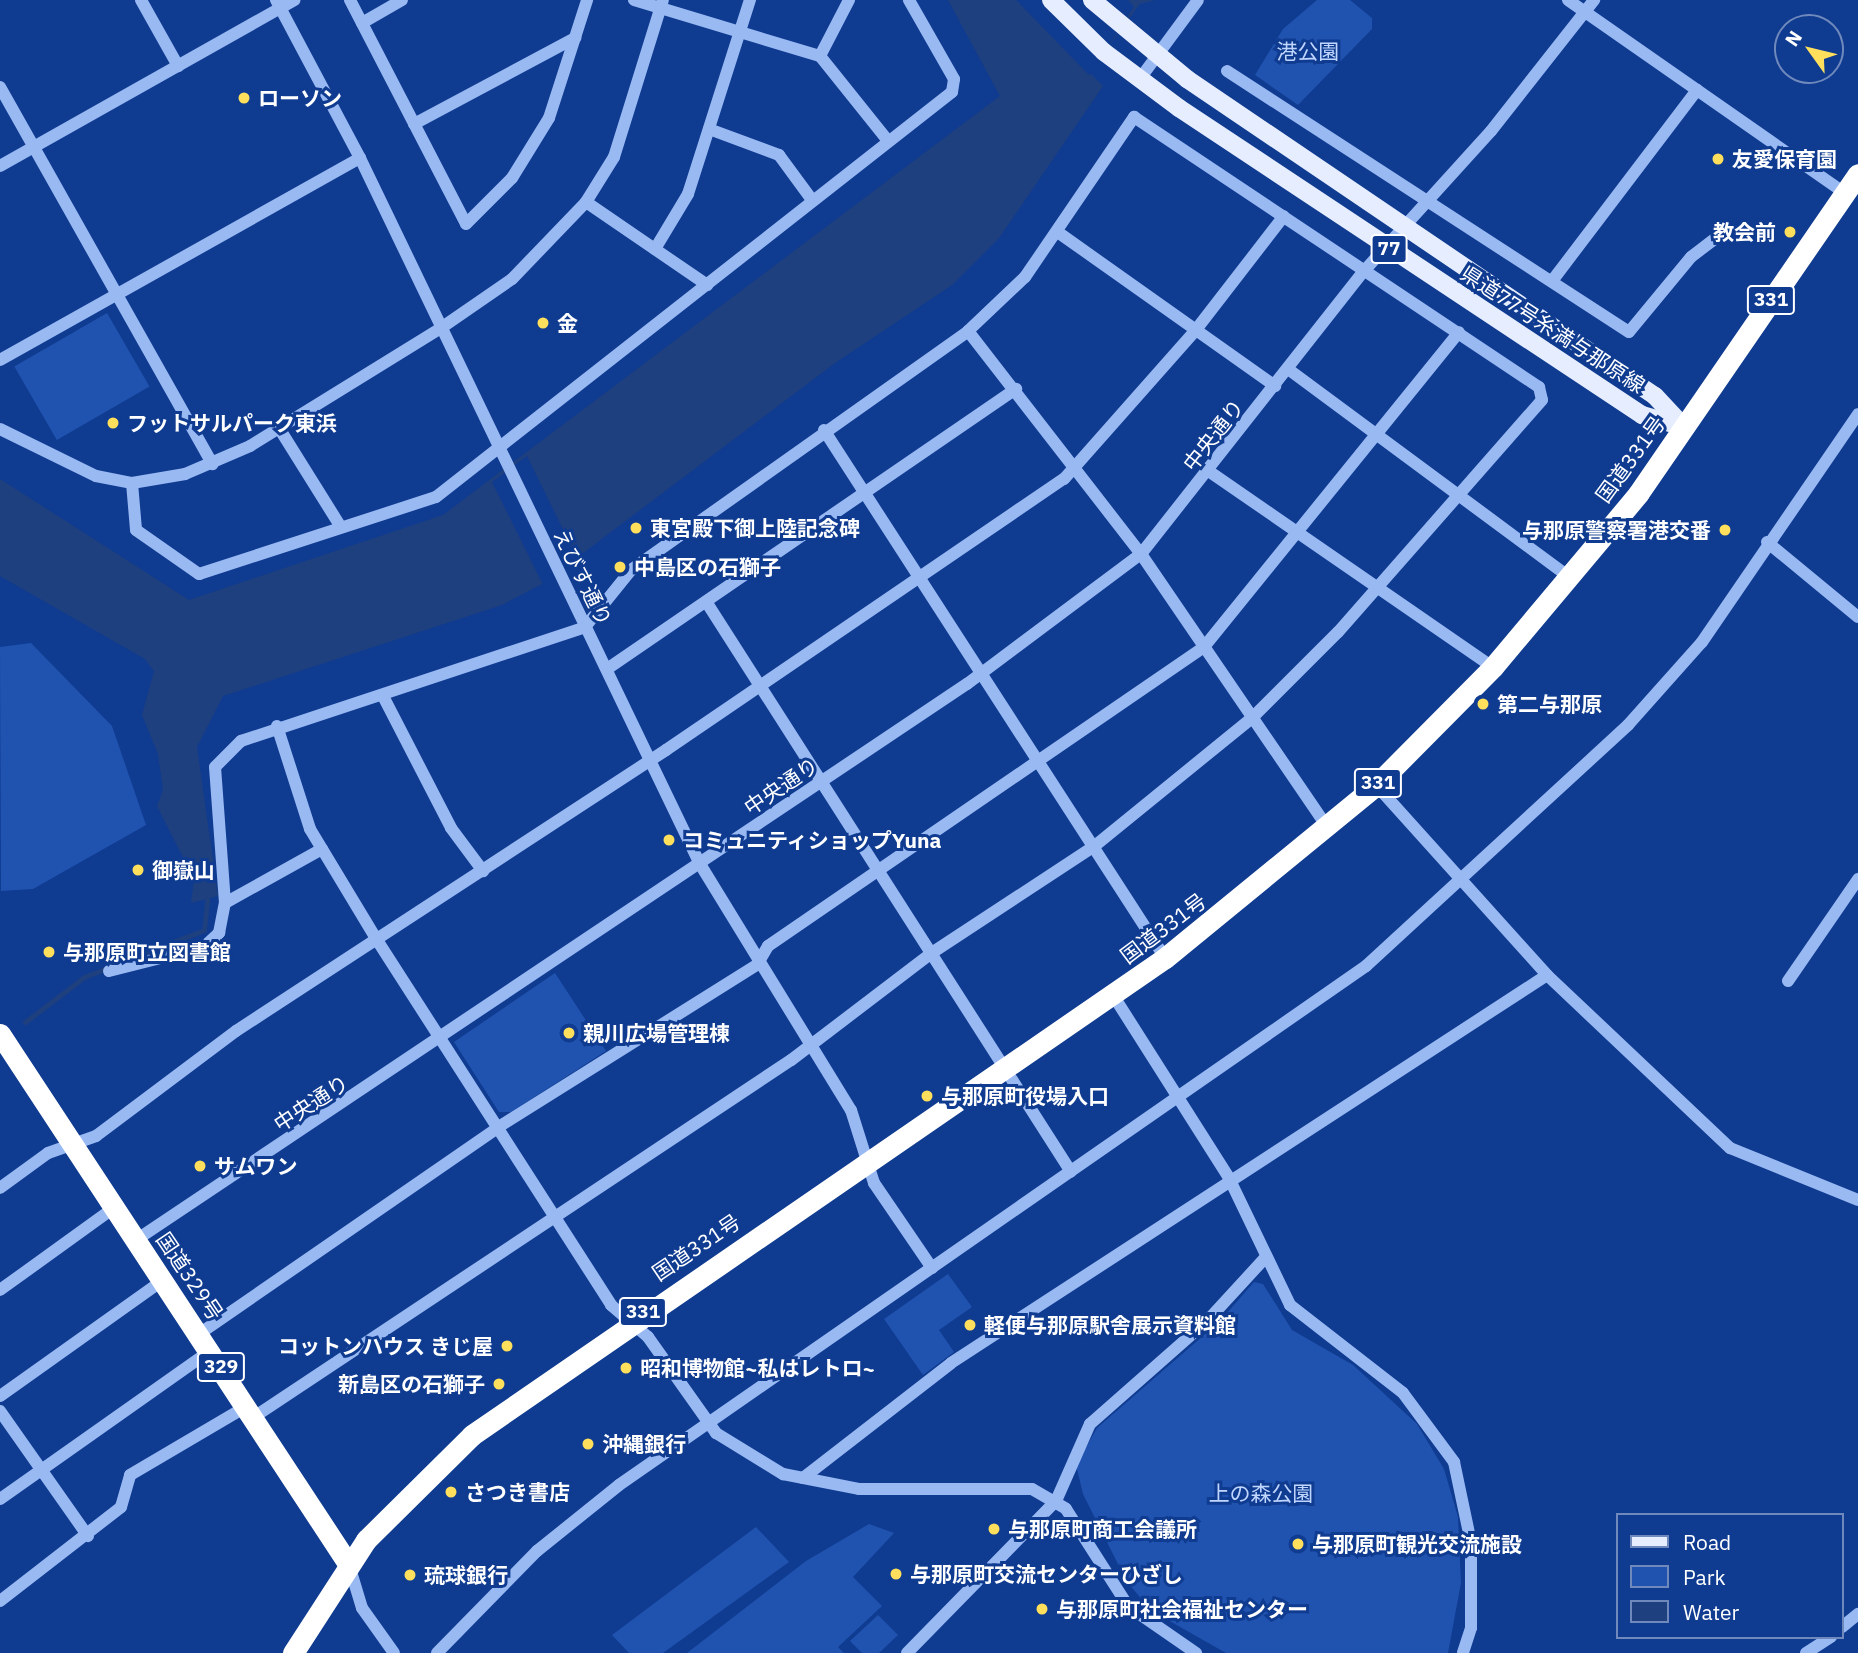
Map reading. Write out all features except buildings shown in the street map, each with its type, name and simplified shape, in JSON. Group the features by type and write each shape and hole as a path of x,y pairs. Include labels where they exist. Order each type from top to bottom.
{"highway":[{"name":"国道331号","path":"349,1565 450,1453 629,1322 1165,958 1376,785 1493,667 1569,577 1684,427 1858,174"},
{"name":"国道329号","path":"0,1034 349,1565"},
{"path":"293,1653 349,1565"}],"main road":[{"name":"県道77号糸満与那原線","path":"1051,0 1104,52 1139,80 1385,246 1642,415 1684,427"},
{"name":"県道77号糸満与那原線","path":"1092,0 1157,57 1402,229 1655,396 1684,427"}],"street":[{"path":"141,0 178,66"},
{"path":"0,166 178,66 278,4 295,0"},
{"path":"350,0 466,224 512,178 549,118 587,0"},
{"path":"362,23 402,0"},
{"path":"634,0 661,4 740,33 820,56 888,141"},
{"path":"655,249 688,194 750,0"},
{"path":"820,56 849,0"},
{"path":"132,483 136,530 199,574 339,524 436,496 499,450 952,92 954,79 909,0"},
{"path":"1139,80 1198,0"},
{"path":"1568,0 1845,193"},
{"name":"中央通り","path":"136,1240 443,1039 701,864 980,672 1141,554 1210,472 1364,271 1428,202 1594,0"},
{"name":"えびす通り","path":"278,4 360,158 701,864 757,965 850,1110 867,1162 932,1268"},
{"path":"0,429 67,468 132,483 212,464 279,428 441,328 512,279 586,202 614,157 661,4"},
{"path":"414,124 575,38"},
{"path":"1227,71 1629,332 1690,257 1725,231"},
{"path":"0,87 212,464"},
{"path":"1552,281 1697,90"},
{"path":"0,1601 88,1536 121,1507 130,1475 250,1411 554,1217 809,1047 933,952 1093,847 1252,718 1379,586 1542,400 1539,387 1134,117 1059,233 1025,277 968,331 824,429 631,570 585,627 383,696 278,726 241,741 215,766 225,902 219,933 204,947 110,971"},
{"path":"709,129 779,155 812,200"},
{"path":"0,360 360,158"},
{"path":"586,202 706,285"},
{"path":"0,1188 48,1153 96,1136 236,1031 761,686 1078,467 1195,331 1284,216"},
{"path":"1059,233 1275,386"},
{"path":"968,331 1078,467 1141,554 1327,827"},
{"path":"0,1499 204,1342 500,1126 757,965 768,946 1204,647 1295,529 1459,332"},
{"path":"1288,369 1569,577"},
{"path":"607,669 1016,389"},
{"path":"437,1653 559,1531 709,1422 1180,1100 1366,966 1628,725 1702,642 1858,414"},
{"path":"279,428 339,524"},
{"path":"824,429 1165,958"},
{"path":"1210,472 1493,667"},
{"path":"1768,542 1858,617"},
{"path":"707,603 881,870 1071,1172"},
{"path":"383,696 451,828 483,871"},
{"path":"278,726 322,849 377,940 500,1126 611,1306 648,1337 709,1422 761,1462 803,1478 917,1493 1019,1485 1056,1501 1128,1606 1196,1653"},
{"path":"1376,785 1547,975 1730,1148 1858,1200"},
{"path":"225,902 322,849"},
{"path":"1788,981 1858,879"},
{"path":"803,1478 951,1363 1229,1178 1319,1129 1547,975"},
{"path":"1113,995 1229,1178 1264,1259 1304,1320 1403,1393 1454,1462 1471,1543 1471,1628 1463,1653"},
{"path":"0,1290 114,1207"},
{"path":"907,1653 1056,1501 1090,1424 1208,1320 1264,1259"},
{"path":"0,1396 163,1280"},
{"path":"0,1411 39,1471 88,1536"},
{"path":"349,1565 362,1608 394,1653"},
{"path":"1844,1625 1858,1614"},
{"path":"1806,1653 1827,1639"}],"green space":[{"name":"港公園","path":"1317,0 1350,0 1372,18 1372,29 1298,105 1255,75 1283,29"},
{"path":"107,313 150,387 57,440 14,366"},
{"path":"31,643 112,726 146,825 33,889 1,891 0,647"},
{"path":"555,973 606,1051 511,1112 499,1112 454,1042"},
{"path":"948,1274 972,1307 939,1330 954,1352 923,1375 884,1319"},
{"name":"上の森公園","path":"1254,1282 1263,1284 1292,1330 1353,1365 1417,1424 1444,1469 1458,1517 1461,1583 1448,1653 1226,1653 1152,1611 1127,1582 1083,1494 1076,1465 1097,1428 1219,1322"},
{"path":"869,1524 894,1533 853,1577 882,1606 838,1647 844,1653 687,1653 806,1561"},
{"path":"756,1527 789,1562 663,1653 629,1653 612,1635"},
{"path":"878,1615 898,1635 879,1653 862,1653 850,1641"}],"water":[{"path":"948,0 1155,0 1140,4 1089,72 1103,86 999,238 952,285 835,363 542,584 502,605 223,696 197,747 218,896 191,903 194,879 157,806 163,790 158,754 142,715 154,671 145,659 0,576 0,479 189,600 443,515 1000,96"}],"pier":[{"path":"1016,0 1128,0 1134,7 1089,75"},
{"path":"527,456 577,558 544,587 492,482"}],"waterway":[{"path":"119,963 204,930 207,899"},
{"path":"25,1022 84,977 110,967"}],"place":[{"name":"ローソン","path":"244,98"},
{"name":"友愛保育園","path":"1718,159"},
{"name":"教会前","path":"1790,232"},
{"name":"金","path":"543,323"},
{"name":"フットサルパーク東浜","path":"113,423"},
{"name":"東宮殿下御上陸記念碑","path":"636,528"},
{"name":"与那原警察署港交番","path":"1725,530"},
{"name":"中島区の石獅子","path":"620,567"},
{"name":"第二与那原","path":"1483,704"},
{"name":"コミュニティショップYuna","path":"669,840"},
{"name":"御嶽山","path":"138,870"},
{"name":"与那原町立図書館","path":"49,952"},
{"name":"親川広場管理棟","path":"569,1033"},
{"name":"与那原町役場入口","path":"927,1096"},
{"name":"サムワン","path":"200,1166"},
{"name":"軽便与那原駅舎展示資料館","path":"970,1325"},
{"name":"コットンハウス きじ屋","path":"507,1346"},
{"name":"昭和博物館~私はレトロ~","path":"626,1368"},
{"name":"新島区の石獅子","path":"499,1384"},
{"name":"沖縄銀行","path":"588,1444"},
{"name":"さつき書店","path":"451,1492"},
{"name":"与那原町商工会議所","path":"994,1529"},
{"name":"与那原町観光交流施設","path":"1298,1544"},
{"name":"与那原町交流センターひざし","path":"896,1574"},
{"name":"琉球銀行","path":"410,1575"},
{"name":"与那原町社会福祉センター","path":"1042,1609"}]}
